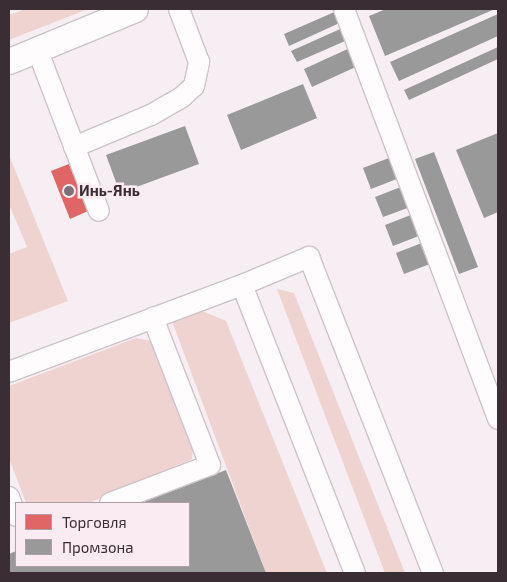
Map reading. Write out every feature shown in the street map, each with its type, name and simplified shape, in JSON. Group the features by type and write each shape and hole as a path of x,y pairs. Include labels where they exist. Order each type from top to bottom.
{"main road":[{"path":"9,61 134,9"}],"lane":[{"path":"74,147 151,115 182,97 194,86 199,62 179,9"},
{"path":"344,9 493,390 498,419"},
{"path":"37,49 98,211"},
{"path":"9,372 242,285 309,257 433,573"},
{"path":"242,285 355,573"},
{"path":"113,502 210,465 153,318"},
{"path":"9,497 15,513"}],"shaded area":[{"path":"26,9 88,9 9,40 9,15"},
{"path":"9,155 68,301 9,323 9,254 27,247 9,204"},
{"path":"277,289 294,293 405,573 385,573"},
{"path":"202,311 226,321 327,573 266,573 172,321"},
{"path":"136,338 152,341 193,443 192,459 91,502 26,502 9,458 9,386"}],"building: Торговля":[{"name":"Инь-Янь","path":"69,164 88,211 70,219 51,171"}],"building: Промзона":[{"path":"386,9 495,9 385,56 369,16"},
{"path":"339,10 344,21 289,46 284,34"},
{"path":"498,14 498,36 399,81 390,62"},
{"path":"347,26 352,38 297,62 291,51"},
{"path":"352,47 360,65 312,87 304,69"},
{"path":"498,47 498,59 409,100 404,90"},
{"path":"303,84 317,118 241,150 227,115"},
{"path":"185,126 199,164 120,193 106,155"},
{"path":"498,133 498,212 484,218 456,150"},
{"path":"434,152 478,267 459,274 415,159"},
{"path":"394,156 402,177 371,189 363,168"},
{"path":"406,185 413,206 383,217 375,197"},
{"path":"416,213 424,234 393,246 385,225"},
{"path":"427,241 435,262 404,274 396,253"},
{"path":"226,470 266,573 9,573 9,554 15,551 15,567 190,567 190,502 144,502"}],"place":[{"name":"Инь-Янь","path":"69,191"}]}
